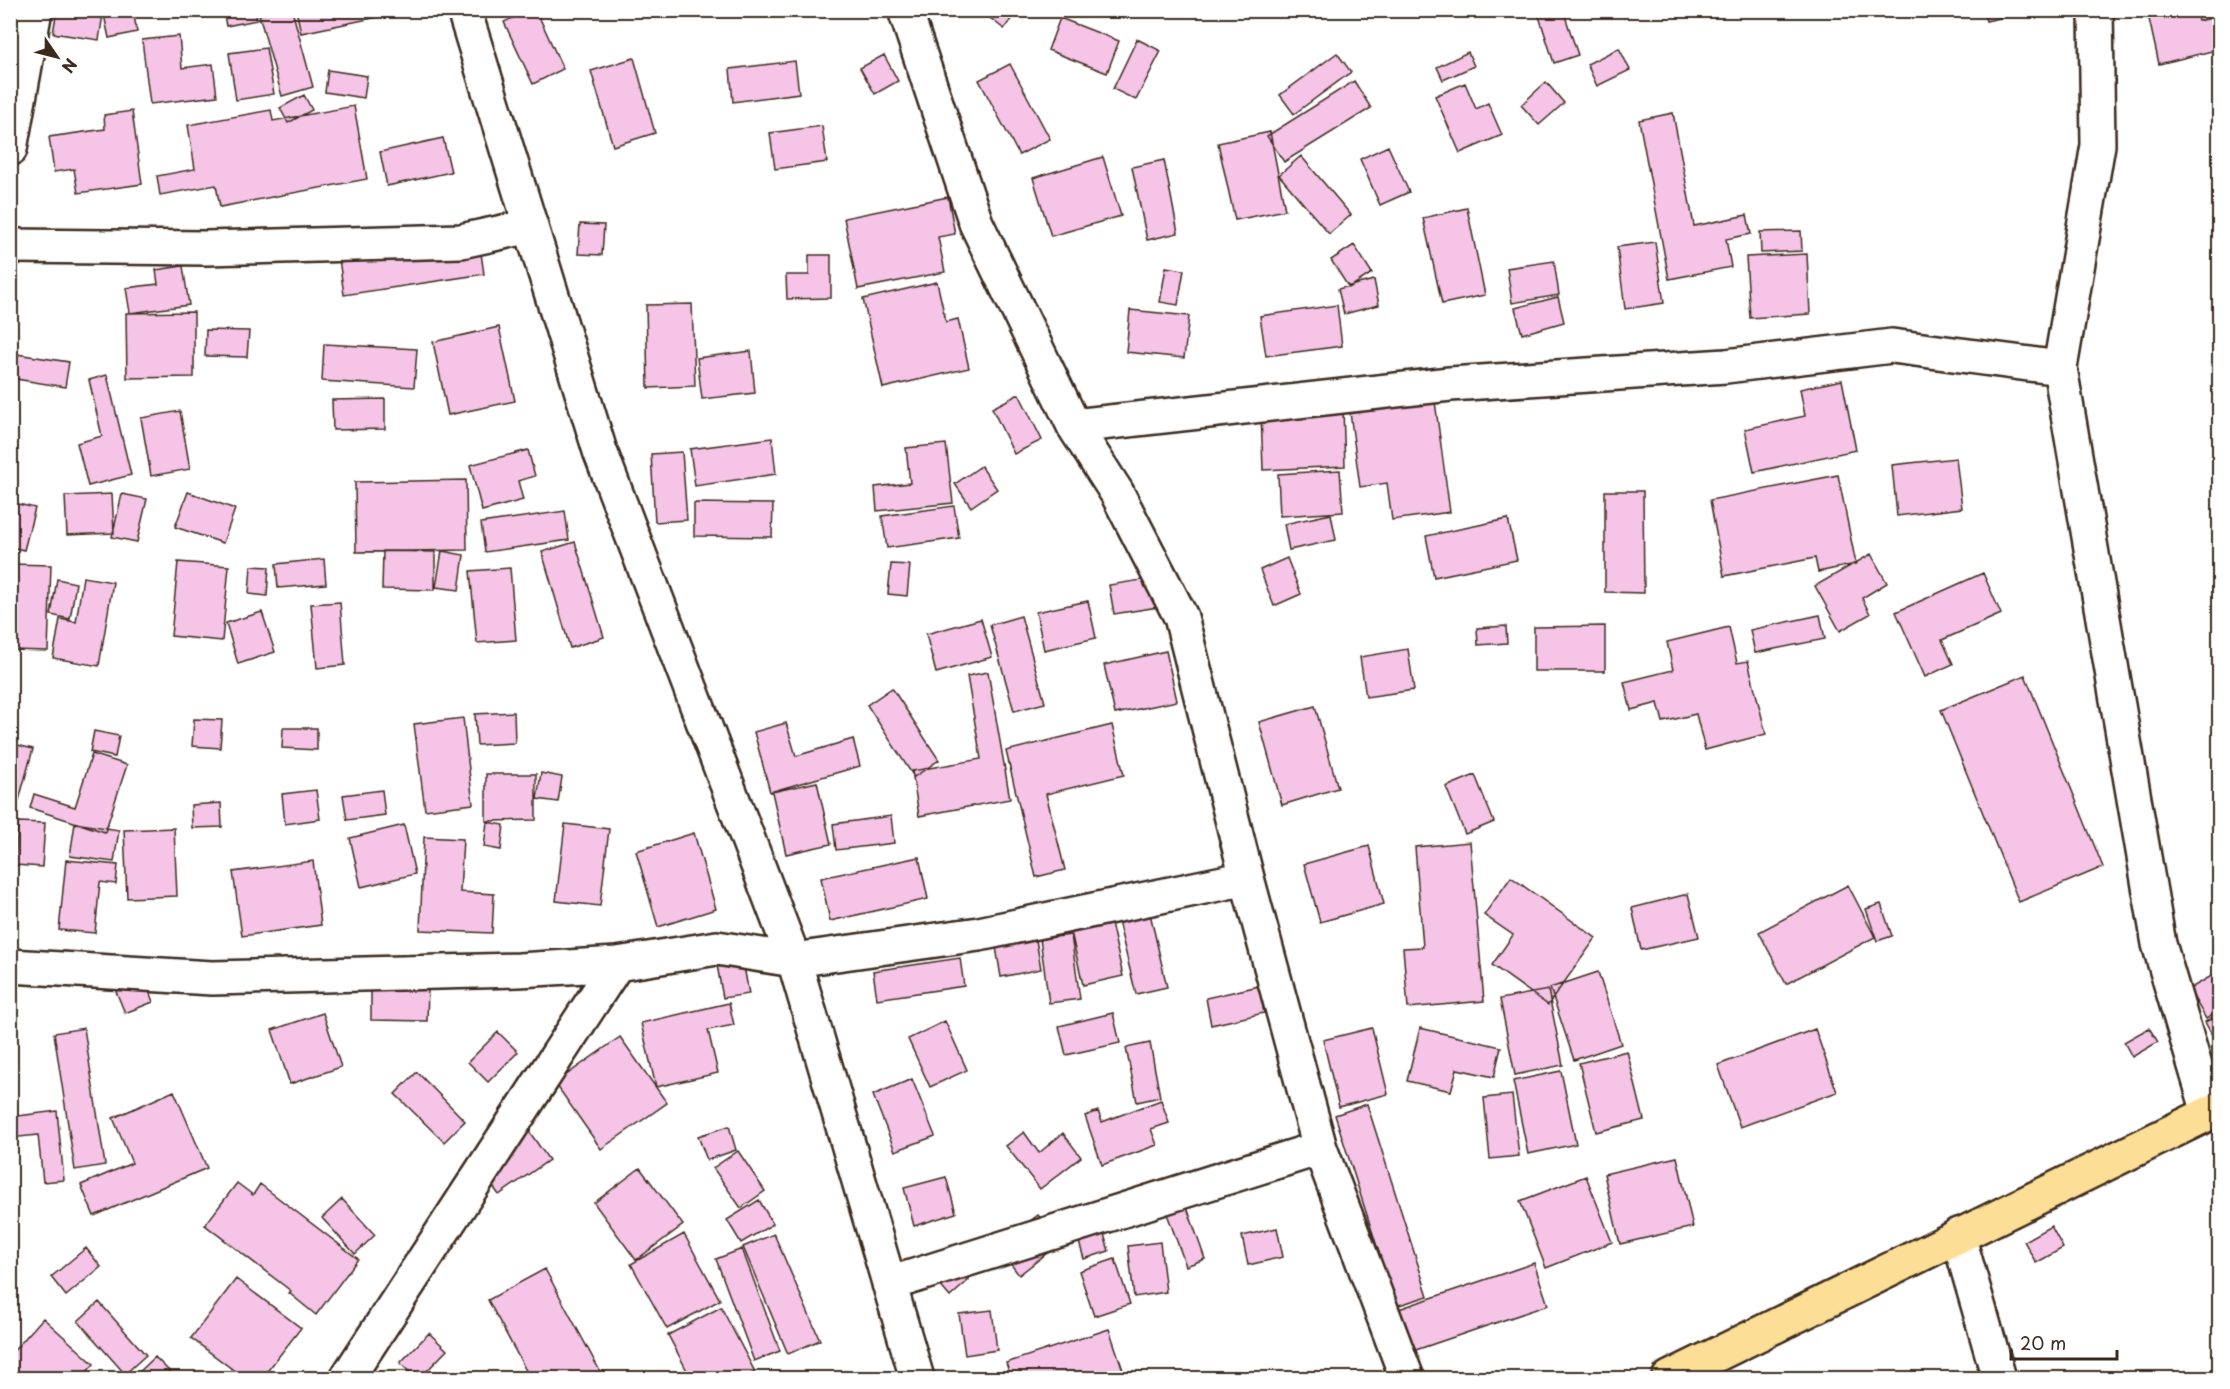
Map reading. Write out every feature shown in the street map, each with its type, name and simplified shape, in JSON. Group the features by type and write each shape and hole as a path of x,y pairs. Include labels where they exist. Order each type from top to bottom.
{"main road":[{"path":"1669,1378 2214,1111"}],"street":[{"path":"10,149 35,10"},
{"path":"464,10 600,451 794,960 917,1378"},
{"path":"905,10 976,224 1074,426 1117,493 1181,617 1247,878 1320,1148 1407,1378"},
{"path":"2096,10 2098,145 2060,368 2159,944 2214,1111"},
{"path":"10,246 206,248 460,241 531,226"},
{"path":"1074,426 1450,384 1726,366 1892,346 2060,368"},
{"path":"10,966 212,978 519,970 617,964 717,948 794,960 979,934 1247,878"},
{"path":"347,1378 617,964"},
{"path":"889,1284 1320,1148"},
{"path":"1958,1235 1999,1378"}],"building":[{"path":"57,10 103,14 99,40 53,33"},
{"path":"103,10 133,10 137,32 109,38"},
{"path":"223,10 255,10 257,20 226,26"},
{"path":"275,10 292,10 313,87 282,96 259,15"},
{"path":"296,10 407,10 407,11 301,33"},
{"path":"530,10 536,10 563,69 533,84 504,22"},
{"path":"980,10 1018,10 1004,29"},
{"path":"1457,10 1477,10 1459,16"},
{"path":"1537,10 1563,10 1578,55 1554,63"},
{"path":"1983,10 2012,10 2013,15 1986,21"},
{"path":"2147,10 2196,10 2198,21 2220,16 2220,49 2159,64"},
{"path":"1060,18 1119,41 1107,73 1048,50"},
{"path":"179,36 182,68 213,64 217,96 150,104 142,40"},
{"path":"1137,39 1161,51 1136,100 1113,89"},
{"path":"266,48 274,94 236,100 229,53"},
{"path":"1619,48 1630,70 1597,86 1587,64"},
{"path":"1468,52 1474,66 1443,80 1437,67"},
{"path":"1337,53 1351,72 1294,114 1280,95"},
{"path":"884,55 898,81 875,94 860,68"},
{"path":"634,58 655,133 613,146 591,71"},
{"path":"795,61 799,93 733,102 730,69"},
{"path":"1010,64 1050,139 1019,155 979,80"},
{"path":"328,70 367,76 364,98 325,92"},
{"path":"1354,81 1371,108 1284,162 1267,136"},
{"path":"1546,82 1564,103 1539,125 1521,105"},
{"path":"1465,83 1476,109 1488,103 1502,135 1460,153 1435,96"},
{"path":"304,95 312,110 288,123 280,108"},
{"path":"354,106 367,179 220,207 216,185 160,195 157,176 195,169 188,125 271,110 273,121"},
{"path":"132,111 142,184 78,193 74,169 54,172 49,137 105,129 104,115"},
{"path":"1673,113 1694,226 1747,215 1751,234 1726,239 1731,267 1669,279 1639,120"},
{"path":"822,126 827,162 775,169 770,133"},
{"path":"1270,132 1285,210 1235,220 1218,143"},
{"path":"443,138 451,172 387,186 380,152"},
{"path":"1388,146 1409,192 1380,205 1360,159"},
{"path":"1301,156 1351,215 1329,234 1279,175"},
{"path":"1103,157 1121,216 1051,236 1033,178"},
{"path":"1164,160 1178,233 1147,240 1132,167"},
{"path":"948,197 955,234 938,237 945,272 858,289 844,218"},
{"path":"1467,208 1485,295 1442,304 1423,218"},
{"path":"580,224 604,225 602,255 578,254"},
{"path":"1801,231 1802,251 1761,253 1760,232"},
{"path":"479,239 484,274 344,295 339,259"},
{"path":"1655,242 1664,303 1625,309 1617,247"},
{"path":"1354,245 1372,273 1349,288 1331,260"},
{"path":"1807,254 1810,314 1750,318 1746,257"},
{"path":"809,255 831,255 831,298 787,299 786,275 809,275"},
{"path":"1554,261 1559,295 1512,303 1507,268"},
{"path":"183,266 189,305 130,313 126,288 158,284 156,270"},
{"path":"1166,267 1184,270 1178,305 1160,302"},
{"path":"1374,280 1379,305 1344,314 1338,289"},
{"path":"937,282 946,322 958,319 969,368 883,388 863,299"},
{"path":"1558,297 1564,322 1522,334 1515,308"},
{"path":"692,304 695,386 648,388 646,305"},
{"path":"1337,305 1342,346 1266,356 1260,316"},
{"path":"1130,310 1189,316 1184,358 1126,352"},
{"path":"194,312 194,377 127,378 126,313"},
{"path":"499,327 515,401 448,415 433,342"},
{"path":"206,330 249,331 247,357 205,356"},
{"path":"324,344 417,349 414,387 322,381"},
{"path":"751,351 755,393 702,399 697,358"},
{"path":"10,353 69,362 65,387 10,378"},
{"path":"107,375 131,475 88,486 77,443 102,436 89,380"},
{"path":"1842,380 1856,450 1754,472 1745,429 1805,416 1800,389"},
{"path":"1019,394 1042,440 1014,454 992,408"},
{"path":"1434,394 1450,512 1392,520 1387,483 1360,487 1349,405"},
{"path":"385,399 385,429 333,430 332,400"},
{"path":"1343,409 1345,466 1263,470 1261,413"},
{"path":"180,411 190,469 151,476 141,418"},
{"path":"772,438 776,474 695,486 690,449"},
{"path":"946,444 953,503 877,511 875,487 910,483 906,448"},
{"path":"528,450 535,476 518,481 523,500 482,511 470,465"},
{"path":"682,452 687,520 655,522 651,454"},
{"path":"1956,458 1962,508 1897,516 1892,465"},
{"path":"981,466 997,489 971,507 955,484"},
{"path":"1340,470 1343,512 1280,516 1278,474"},
{"path":"1838,475 1856,564 1818,572 1815,558 1724,576 1710,500"},
{"path":"466,480 467,550 356,552 355,482"},
{"path":"1605,491 1643,491 1644,593 1605,592"},
{"path":"188,492 235,509 223,543 175,527"},
{"path":"112,494 114,533 67,535 65,496"},
{"path":"122,494 147,499 137,542 112,537"},
{"path":"10,502 35,508 24,550 10,547"},
{"path":"694,503 773,504 772,537 694,536"},
{"path":"954,506 959,538 887,548 882,516"},
{"path":"565,511 569,540 485,552 481,523"},
{"path":"1331,514 1336,540 1289,550 1284,524"},
{"path":"1508,519 1517,560 1434,577 1426,536"},
{"path":"575,542 604,637 570,648 542,552"},
{"path":"383,551 435,552 435,590 382,589"},
{"path":"442,551 464,555 459,590 436,587"},
{"path":"1871,554 1887,583 1862,598 1870,614 1840,631 1815,586"},
{"path":"1287,558 1301,594 1274,606 1260,570"},
{"path":"324,559 326,584 278,588 276,564"},
{"path":"178,562 229,566 222,641 171,636"},
{"path":"10,564 51,565 48,651 11,650 13,593 10,593"},
{"path":"891,564 910,565 907,596 888,594"},
{"path":"251,566 269,567 267,596 249,594"},
{"path":"510,568 516,640 477,643 470,571"},
{"path":"1983,573 2001,614 1942,640 1953,664 1925,677 1896,612"},
{"path":"83,577 113,582 99,666 53,658 60,619 76,622"},
{"path":"1154,578 1158,607 1114,614 1109,585"},
{"path":"57,579 76,583 70,619 51,615"},
{"path":"1088,601 1096,638 1044,650 1036,612"},
{"path":"340,602 345,665 317,668 311,604"},
{"path":"262,612 275,652 238,664 226,623"},
{"path":"1820,615 1825,639 1755,653 1750,630"},
{"path":"1021,616 1045,703 1014,711 990,625"},
{"path":"981,619 992,657 936,673 926,634"},
{"path":"1506,626 1507,643 1478,645 1477,628"},
{"path":"1605,626 1605,671 1534,671 1534,627"},
{"path":"1729,627 1737,663 1748,661 1766,734 1705,750 1696,714 1663,722 1658,703 1631,710 1624,682 1673,670 1667,642"},
{"path":"1408,649 1414,690 1366,697 1360,657"},
{"path":"1166,651 1177,701 1115,714 1104,665"},
{"path":"988,672 1010,799 919,816 912,771 981,759 967,676"},
{"path":"2025,675 2103,867 2019,902 1941,710"},
{"path":"892,688 939,760 914,777 867,705"},
{"path":"1315,706 1338,788 1282,805 1259,722"},
{"path":"514,712 515,743 477,745 475,714"},
{"path":"463,718 473,804 425,810 414,724"},
{"path":"194,719 222,720 220,748 192,746"},
{"path":"786,723 796,756 853,739 860,766 770,792 754,732"},
{"path":"1112,725 1124,775 1046,794 1065,870 1036,877 1006,751"},
{"path":"283,728 317,728 317,750 282,748"},
{"path":"94,731 119,736 115,757 90,752"},
{"path":"10,743 33,749 13,822 16,823 10,842"},
{"path":"92,754 127,765 105,832 30,808 34,794 75,807"},
{"path":"541,773 562,777 558,802 537,799"},
{"path":"486,774 536,774 536,820 486,821"},
{"path":"1475,775 1494,822 1465,834 1446,787"},
{"path":"817,782 831,844 786,854 772,792"},
{"path":"316,790 320,819 285,824 282,794"},
{"path":"382,790 385,815 347,820 343,795"},
{"path":"221,803 222,827 192,828 191,805"},
{"path":"891,816 894,843 836,850 833,824"},
{"path":"18,822 45,823 42,867 15,865"},
{"path":"487,822 504,825 501,850 484,847"},
{"path":"75,823 119,830 114,862 70,856"},
{"path":"565,824 609,829 600,906 556,901"},
{"path":"404,825 415,874 361,887 350,838"},
{"path":"174,828 177,896 127,898 124,830"},
{"path":"694,833 716,909 658,927 636,851"},
{"path":"424,837 463,839 460,892 494,894 492,933 420,930"},
{"path":"1470,842 1484,1001 1408,1008 1403,948 1423,947 1415,847"},
{"path":"1369,846 1384,904 1320,922 1304,864"},
{"path":"919,857 928,899 830,921 821,878"},
{"path":"66,860 118,865 116,884 100,882 95,933 59,930"},
{"path":"313,861 321,925 242,936 233,872"},
{"path":"1511,877 1596,938 1548,1005 1492,965 1513,935 1484,915"},
{"path":"1848,885 1875,937 1786,984 1759,932"},
{"path":"1688,894 1699,937 1641,950 1632,908"},
{"path":"1881,904 1892,936 1877,941 1866,909"},
{"path":"1149,909 1167,987 1136,994 1117,917"},
{"path":"1111,923 1123,976 1083,985 1071,932"},
{"path":"1071,935 1080,999 1049,1003 1040,939"},
{"path":"1036,940 1041,969 1001,977 996,947"},
{"path":"741,950 749,994 723,998 715,954"},
{"path":"960,958 964,986 877,999 873,971"},
{"path":"2220,971 2220,1011 2206,1019 2189,989"},
{"path":"1598,972 1621,1044 1574,1060 1550,988"},
{"path":"144,977 153,1002 125,1013 115,989"},
{"path":"1259,986 1264,1013 1211,1025 1206,998"},
{"path":"371,987 428,988 427,1021 371,1020"},
{"path":"1548,990 1563,1065 1515,1075 1500,999"},
{"path":"729,1003 734,1025 708,1030 718,1073 656,1087 641,1023"},
{"path":"323,1013 341,1067 290,1084 272,1030"},
{"path":"1113,1013 1120,1043 1066,1055 1059,1026"},
{"path":"2220,1014 2220,1043 2217,1044 2205,1022"},
{"path":"945,1021 967,1070 930,1087 908,1039"},
{"path":"84,1028 105,1165 75,1170 54,1033"},
{"path":"1372,1028 1388,1094 1339,1107 1323,1040"},
{"path":"1420,1028 1501,1047 1494,1077 1457,1069 1451,1091 1407,1081"},
{"path":"2149,1028 2158,1042 2132,1057 2124,1042"},
{"path":"1815,1029 1837,1092 1740,1127 1718,1065"},
{"path":"498,1032 518,1052 488,1082 468,1062"},
{"path":"620,1037 667,1103 601,1149 555,1083"},
{"path":"1150,1043 1160,1097 1137,1102 1126,1048"},
{"path":"1627,1051 1644,1120 1596,1132 1579,1063"},
{"path":"1561,1071 1576,1144 1528,1154 1513,1081"},
{"path":"417,1072 465,1121 444,1142 395,1094"},
{"path":"912,1079 935,1136 895,1151 873,1095"},
{"path":"174,1091 207,1168 94,1216 81,1185 132,1163 113,1118"},
{"path":"1512,1095 1519,1156 1490,1159 1484,1098"},
{"path":"1161,1100 1169,1123 1151,1129 1157,1145 1102,1165 1085,1116 1098,1111 1102,1122"},
{"path":"1367,1104 1428,1296 1396,1306 1335,1115"},
{"path":"57,1111 64,1180 43,1182 38,1135 10,1138 10,1117"},
{"path":"524,1124 549,1160 499,1195 474,1159"},
{"path":"729,1126 736,1150 707,1160 698,1136"},
{"path":"1024,1132 1039,1153 1063,1133 1081,1157 1040,1189 1006,1146"},
{"path":"738,1151 765,1191 741,1208 713,1168"},
{"path":"1677,1157 1693,1227 1620,1244 1604,1174"},
{"path":"640,1168 683,1225 636,1260 594,1203"},
{"path":"1586,1176 1612,1242 1546,1268 1520,1201"},
{"path":"946,1177 956,1213 914,1226 904,1188"},
{"path":"237,1183 253,1195 260,1184 358,1259 316,1315 289,1293 291,1291 205,1225"},
{"path":"1182,1193 1205,1259 1186,1266 1162,1200"},
{"path":"342,1199 375,1235 355,1254 322,1218"},
{"path":"759,1200 773,1224 741,1243 727,1220"},
{"path":"1097,1211 1109,1251 1084,1259 1072,1218"},
{"path":"1038,1215 1060,1243 1019,1275 997,1246"},
{"path":"2051,1226 2063,1248 2036,1263 2024,1241"},
{"path":"1277,1228 1283,1257 1248,1265 1242,1236"},
{"path":"684,1234 720,1300 667,1329 631,1264"},
{"path":"774,1234 820,1340 788,1354 743,1247"},
{"path":"1160,1242 1166,1292 1134,1297 1128,1246"},
{"path":"86,1248 101,1267 66,1296 51,1277"},
{"path":"742,1249 780,1351 754,1361 716,1259"},
{"path":"946,1254 969,1280 950,1297 927,1270"},
{"path":"1115,1259 1130,1304 1094,1316 1079,1271"},
{"path":"1534,1263 1548,1305 1401,1355 1387,1313"},
{"path":"545,1269 602,1375 596,1378 530,1378 488,1300"},
{"path":"236,1279 301,1328 262,1378 244,1378 191,1338"},
{"path":"99,1302 146,1355 125,1374 78,1321"},
{"path":"721,1307 755,1372 743,1378 691,1378 668,1335"},
{"path":"992,1310 997,1350 965,1355 959,1314"},
{"path":"43,1318 94,1364 81,1378 10,1378 10,1355"},
{"path":"1109,1329 1125,1376 1117,1378 1011,1378 1006,1363"},
{"path":"429,1333 447,1350 420,1378 416,1378 400,1363"},
{"path":"155,1357 176,1378 133,1378"}]}
